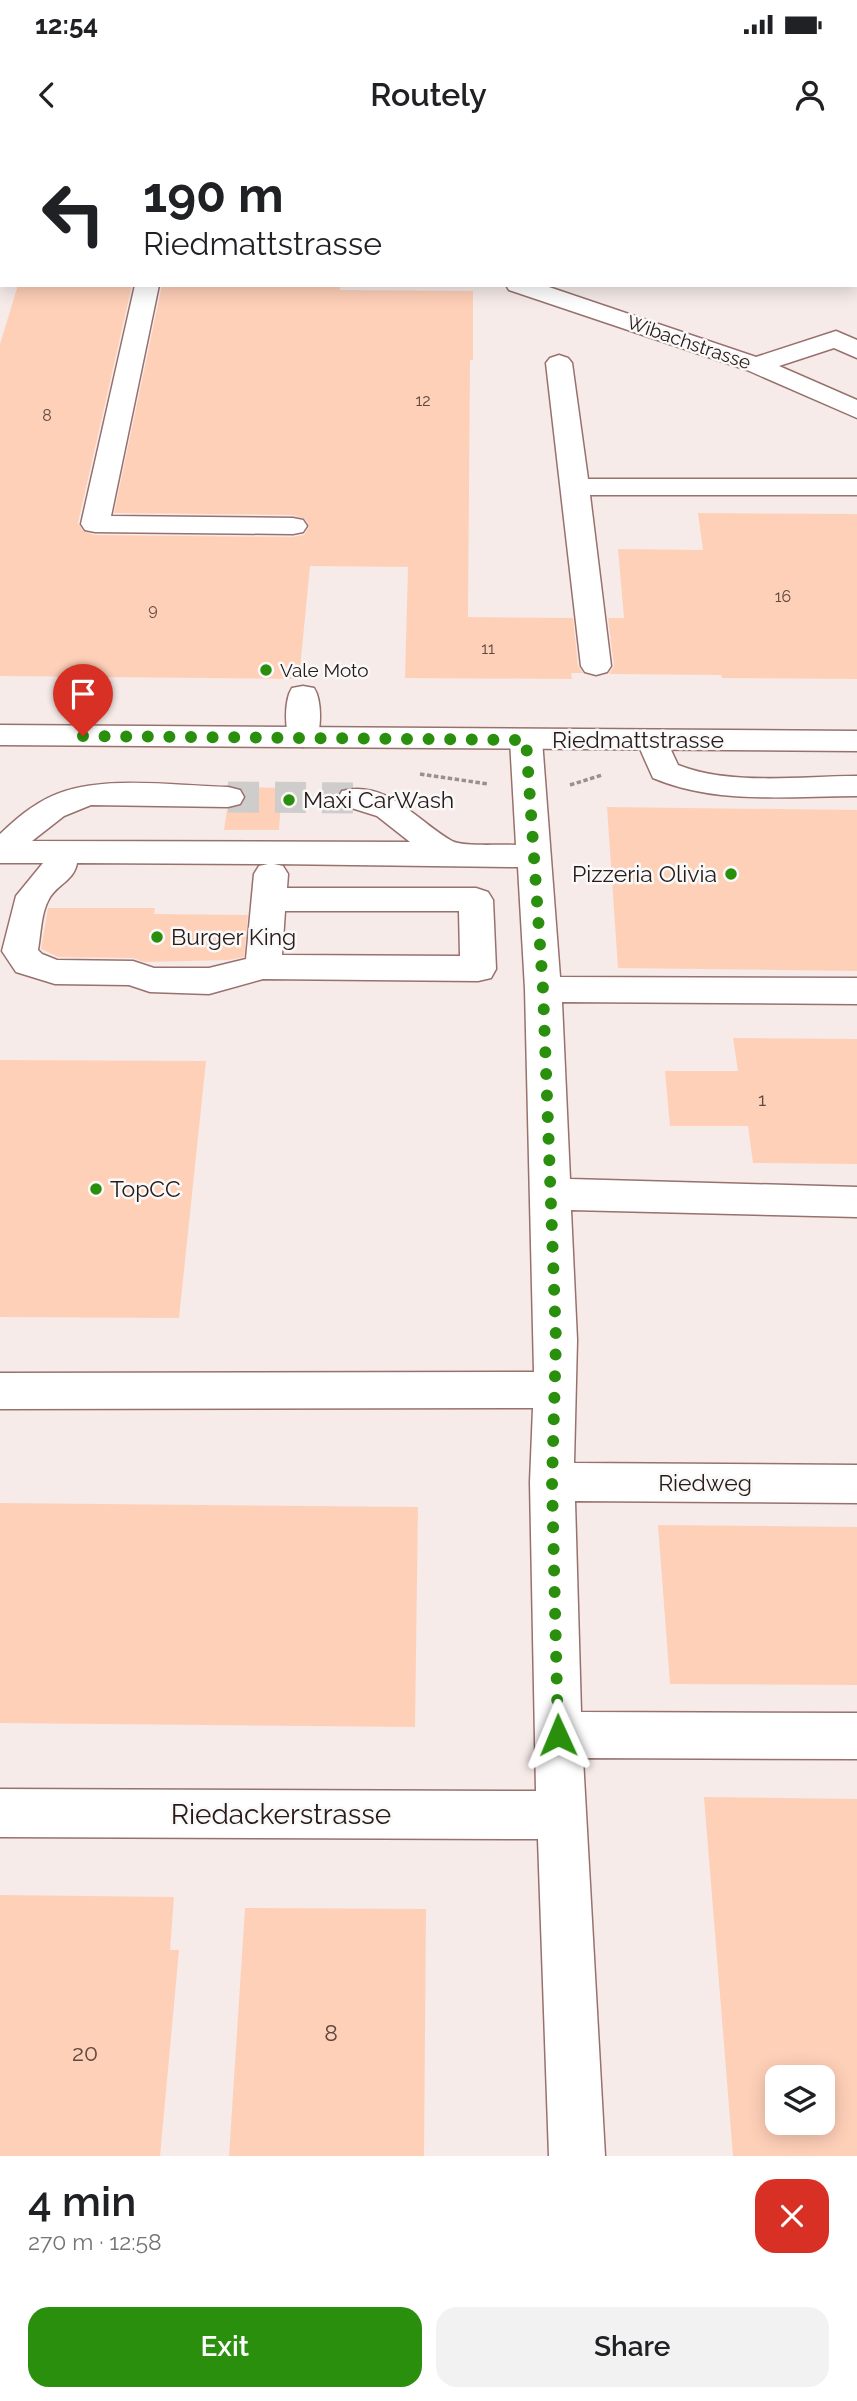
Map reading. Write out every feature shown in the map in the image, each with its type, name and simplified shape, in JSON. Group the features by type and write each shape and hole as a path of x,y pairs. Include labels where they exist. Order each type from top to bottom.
{"street":[{"path":"147,287 95,524 293,526"},
{"name":"Wibachstrasse","path":"524,287 576,302 756,365 857,410"},
{"path":"756,365 836,339 857,349"},
{"path":"559,363 596,666"},
{"path":"575,487 857,487"},
{"path":"303,695 303,737"},
{"name":"Riedmattstrasse","path":"0,735 857,741"},
{"path":"526,740 543,989 556,1340 552,1482 558,1735 577,2156"},
{"path":"652,740 660,766 683,780 721,784 857,786"},
{"path":"0,852 49,809 74,798 91,795 228,797"},
{"path":"354,798 389,809 446,853"},
{"path":"0,852 61,861 82,878 271,876 446,853 533,857"},
{"path":"61,861 32,894 20,951 29,963 40,969 55,972 133,974 150,980 209,981 263,967 478,969 476,901 271,876"},
{"path":"263,967 271,876"},
{"path":"543,989 857,991"},
{"path":"550,1194 857,1202"},
{"path":"0,1391 554,1390"},
{"name":"Riedweg","path":"552,1482 857,1484"},
{"path":"558,1735 857,1736"},
{"name":"Riedackerstrasse","path":"0,1813 563,1815"}],"shaded area":[{"path":"0,287 857,287 857,2156 0,2156"}],"building":[{"path":"17,287 132,287 78,523 83,531 95,535 293,537 304,535 309,527 305,519 293,515 114,513 162,287 340,287 340,290 473,291 468,617 573,618 578,666 583,673 571,673 572,679 405,678 408,567 310,566 299,679 0,676 0,344"},
{"path":"698,513 857,514 857,679 609,674 614,666 608,618 624,618 618,549 703,550"},
{"path":"241,787 282,788 279,830 224,830 227,810 241,807 246,798"},
{"path":"607,807 857,810 857,971 618,968"},
{"name":"Burger King","path":"48,908 155,908 154,914 248,915 244,957 229,960 144,962 133,958 58,957 41,949"},
{"path":"733,1038 857,1039 857,1164 753,1163 748,1126 670,1126 665,1071 738,1071"},
{"name":"TopCC","path":"0,1060 206,1061 179,1318 0,1317"},
{"path":"0,1503 418,1507 415,1727 0,1723"},
{"path":"658,1525 857,1527 857,1685 670,1684"},
{"path":"704,1797 857,1799 857,2156 733,2156"},
{"path":"0,1895 174,1897 170,1950 179,1950 160,2156 0,2156"},
{"path":"245,1908 426,1909 424,2156 229,2156"}],"tunnel":[{"path":"228,797 354,798"}],"place":[{"name":"Vale Moto","path":"266,670"},
{"name":"Maxi CarWash","path":"289,800"},
{"name":"Pizzeria Olivia","path":"731,874"},
{"name":"Burger King","path":"157,937"},
{"name":"TopCC","path":"96,1189"}],"route":[{"path":"83,736 526,740 543,989 556,1340 552,1482 558,1735"}]}
